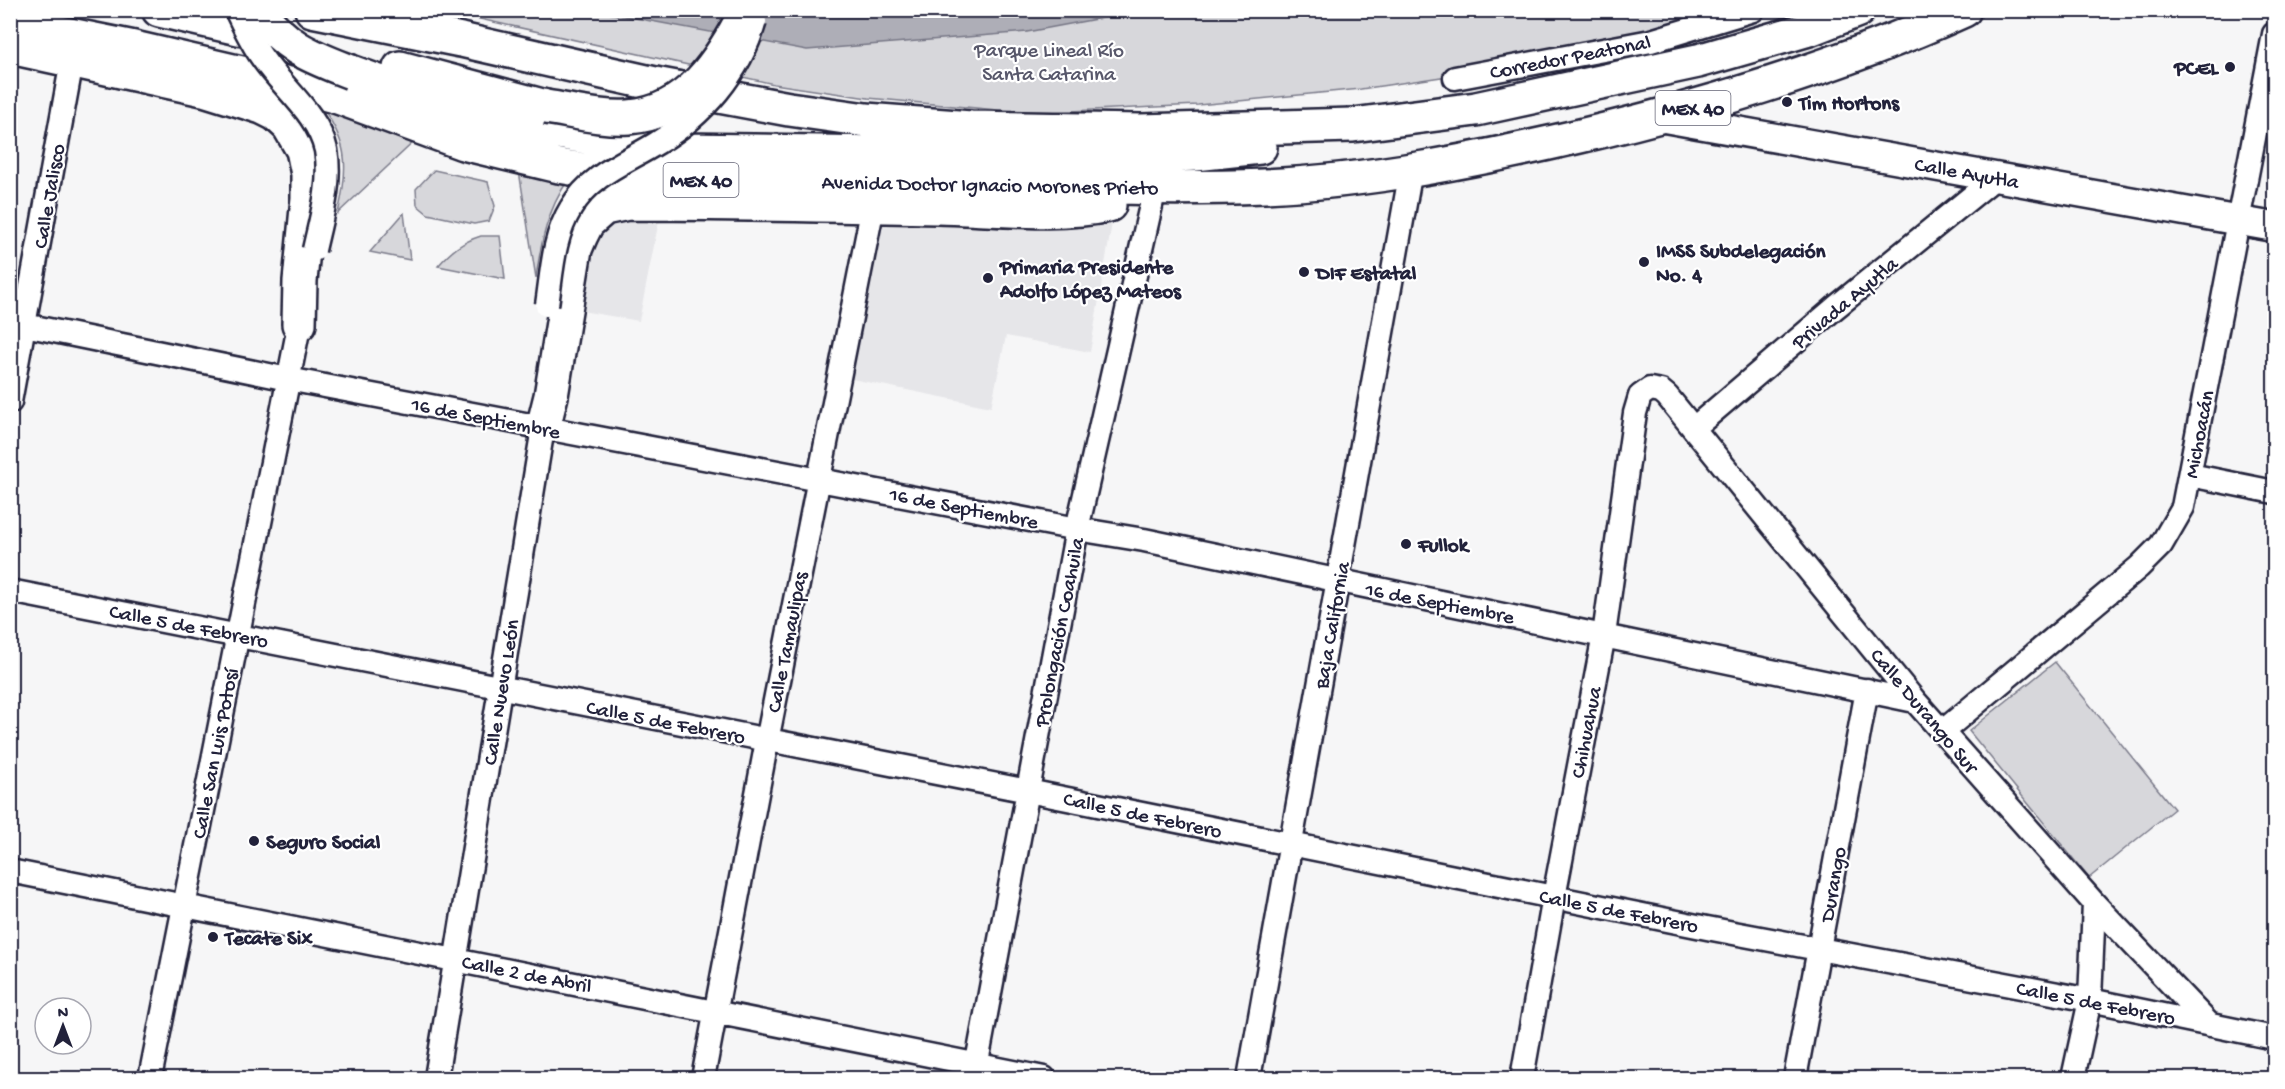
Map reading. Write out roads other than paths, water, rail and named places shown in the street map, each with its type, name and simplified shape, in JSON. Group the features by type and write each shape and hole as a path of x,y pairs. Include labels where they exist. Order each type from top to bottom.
{"highway":[{"path":"159,10 314,45 546,106 608,117 650,114 688,94 705,77 731,40 747,10"},
{"path":"258,10 285,41 306,54 351,72 434,101 526,126 624,144 685,150 1130,157 1247,150 1297,141 1353,125"},
{"name":"MEX 40","path":"312,10 461,40 660,85 789,109 866,120 971,128 1141,131 1353,125 1476,110 1758,45 1858,10"},
{"name":"Avenida Doctor Ignacio Morones Prieto","path":"10,23 124,46 298,86 338,97 463,143 559,166 613,175 700,180 1152,188 1266,186 1412,170 1541,145 1659,117 1795,77 1964,10"},
{"path":"10,47 236,98 276,114 289,126 303,150 308,174 299,324"},
{"path":"543,428 551,396 575,249 587,223 604,208 628,204 1093,208 1117,203 1152,188"}],"main road":[{"name":"Calle Ayutla","path":"1659,117 2274,227"}],"street":[{"name":"Calle San Luis Potosí","path":"150,1078 327,185 328,167 322,137 301,104 262,58 236,10"},
{"name":"Calle Nuevo León","path":"436,1078 543,428 547,305 553,258 560,231 571,208 585,188 602,173 675,131 712,98 742,55 758,10"},
{"name":"Corredor Peatonal","path":"1455,78 1651,41 1753,10"},
{"name":"Michoacán","path":"1942,732 2110,592 2161,545 2183,507 2274,34"},
{"name":"Calle Jalisco","path":"10,402 17,324 72,61"},
{"name":"Baja California","path":"1249,1078 1412,170"},
{"name":"Privada Ayutla","path":"1694,428 1836,307 1996,177"},
{"name":"Prolongación Coahuila","path":"976,1072 1077,529 1152,188"},
{"name":"Calle Tamaulipas","path":"703,1078 766,741 873,206"},
{"name":"16 de Septiembre","path":"17,324 543,428 1144,540 1915,701"},
{"name":"Calle Durango Sur","path":"1650,389 1661,391 1667,396 1915,701 2094,903 2210,1025"},
{"name":"Chihuahua","path":"1522,1078 1604,635 1635,413 1640,396 1650,389"},
{"path":"2190,475 2274,492"},
{"name":"Calle 5 de Febrero","path":"10,591 766,741 1028,790 1291,845 1820,950 2090,1000 2274,1038"},
{"name":"Durango","path":"1795,1078 1867,690"},
{"name":"Calle 2 de Abril","path":"10,871 716,1011 976,1072 1044,1078"},
{"path":"2073,1078 2090,1000 2094,903"}],"place":[{"name":"PCEL","path":"2230,67"},
{"name":"Tim Hortons","path":"1787,102"},
{"name":"IMSS Subdelegación No. 4","path":"1644,262"},
{"name":"DIF Estatal","path":"1304,272"},
{"name":"Primaria Presidente Adolfo López Mateos","path":"988,278"},
{"name":"Fullok","path":"1406,544"},
{"name":"Seguro Social","path":"254,841"},
{"name":"Tecate Six","path":"213,937"}],"park label":[{"name":"Parque Lineal Río Santa Catarina","path":"1049,61"}]}
